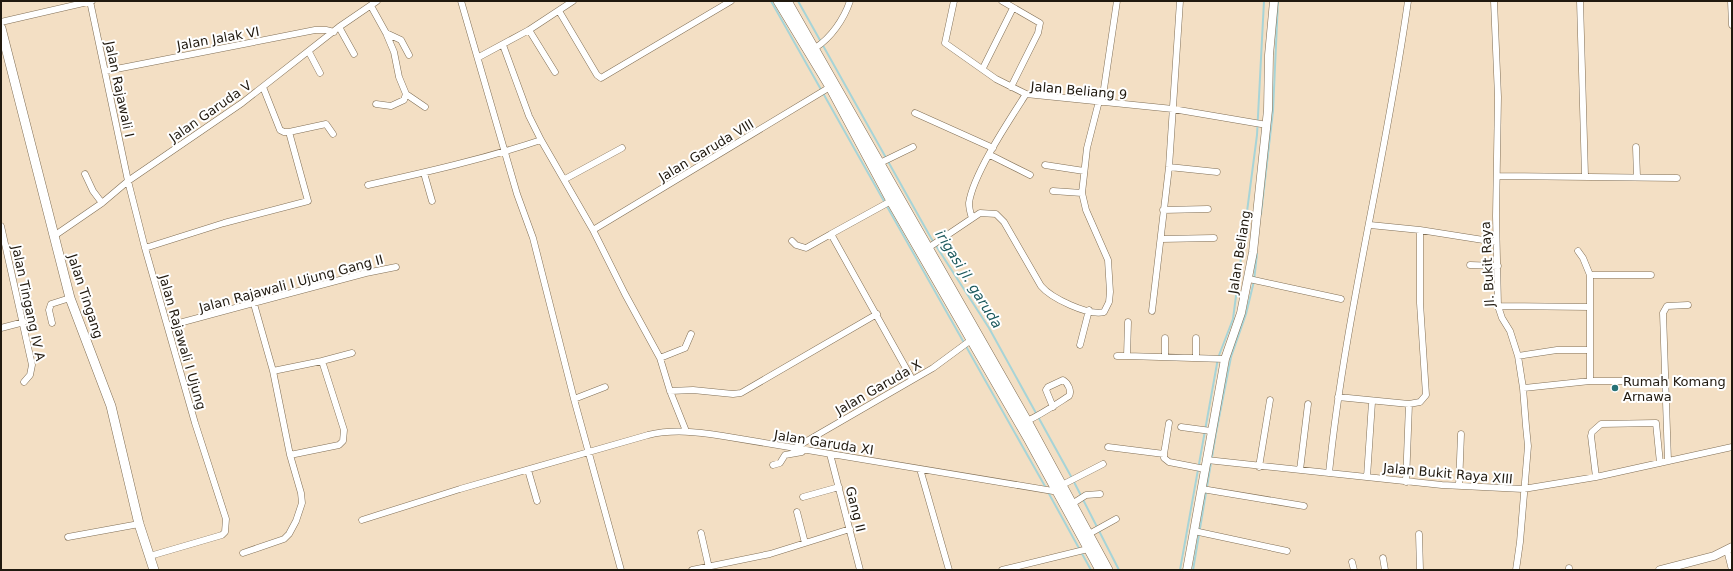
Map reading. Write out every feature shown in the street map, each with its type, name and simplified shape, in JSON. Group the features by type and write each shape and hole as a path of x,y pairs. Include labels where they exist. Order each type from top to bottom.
{"main road":[{"path":"778,1 830,87 882,163 933,243 1033,418 1032,439"},
{"path":"787,1 817,47 882,163 891,201 970,340 1032,439 1066,485 1088,549 1100,570"},
{"name":"Jalan Tingang","path":"1,28 70,298 111,406 140,524 154,570"},
{"path":"1066,485 1072,504 1108,570"}],"street":[{"path":"1,22 91,1"},
{"name":"Jalan Rajawali I","path":"91,1 128,181"},
{"name":"Jalan Garuda V","path":"54,236 102,203 128,181 263,87 336,30 377,1"},
{"path":"461,1 479,57 505,152 533,238 574,400 621,570"},
{"path":"559,11 597,75 601,78 731,1"},
{"path":"817,47 825,40 843,18 850,1"},
{"path":"954,1 945,42 983,68 996,79 1011,88 1026,94"},
{"path":"1002,1 1038,20 1040,27 1011,88"},
{"path":"933,243 983,212 999,216 1045,291 1055,298 1089,310 1100,313 1106,311 1110,292 1110,270 1104,248 1086,210 1082,193 1087,148 1101,102 1117,1"},
{"path":"1152,311 1169,167 1180,1"},
{"name":"Jalan Beliang","path":"1187,570 1225,359 1241,313 1249,279 1267,125 1269,55 1274,1"},
{"path":"1329,473 1338,397 1370,225 1408,1"},
{"name":"Jl. Bukit Raya","path":"1494,1 1498,97 1496,242 1498,266 1498,306 1502,318 1510,331 1518,356 1523,388 1528,446 1523,489 1521,536 1516,570"},
{"path":"1580,1 1585,176"},
{"path":"1731,1 1732,25"},
{"path":"479,57 529,30 559,11 570,2"},
{"path":"371,6 386,33 394,52 399,77 406,94 425,107"},
{"path":"983,68 1014,8"},
{"name":"Jalan Jalak VI","path":"106,71 315,30 336,30"},
{"path":"336,30 354,54"},
{"path":"529,30 555,72"},
{"path":"386,33 401,40 409,55"},
{"path":"503,45 529,116 541,140 565,179 593,230 660,358 670,390 686,431"},
{"path":"309,52 320,73"},
{"path":"263,87 280,130 289,132 326,124 333,134"},
{"name":"Jalan Garuda VIII","path":"593,230 830,87"},
{"path":"376,104 392,106 404,100 406,94"},
{"name":"Jalan Beliang 9","path":"972,218 969,205 972,190 993,148 1026,94 1172,109 1267,125"},
{"path":"915,113 993,148"},
{"path":"145,248 224,222 308,201 289,132"},
{"path":"368,184 424,173 505,152 541,140"},
{"path":"882,163 913,147"},
{"path":"1636,147 1637,177"},
{"path":"565,179 622,148"},
{"path":"990,155 1030,175"},
{"path":"1045,165 1084,172"},
{"path":"1169,167 1217,172"},
{"path":"424,173 432,201"},
{"path":"85,174 93,191 102,203"},
{"path":"1497,176 1677,178"},
{"name":"Jalan Rajawali I Ujung","path":"128,181 145,248 168,326 176,361 226,518 226,528 222,535 150,556"},
{"path":"1053,191 1082,193"},
{"path":"792,241 796,246 806,248 891,201"},
{"path":"1163,210 1208,209"},
{"path":"1370,225 1420,230 1496,242"},
{"name":"Jalan Tingang IV A","path":"1,226 24,322 32,365 30,375 24,382"},
{"path":"1338,397 1372,402 1409,404 1420,402 1426,395 1420,303 1420,230"},
{"path":"831,234 912,379"},
{"path":"1161,239 1214,238"},
{"path":"1578,251 1583,258 1590,275 1590,381"},
{"path":"1470,265 1498,266"},
{"name":"Jalan Rajawali I Ujung Gang II","path":"168,326 346,278 396,267"},
{"path":"1590,275 1651,275"},
{"path":"1249,279 1341,299"},
{"path":"52,323 49,307 51,304 70,298"},
{"path":"243,553 284,539 290,534 302,503 301,493 290,455 273,371 254,304"},
{"path":"1668,461 1663,313 1667,306 1688,305"},
{"path":"1498,306 1590,307"},
{"path":"1080,345 1089,310"},
{"path":"670,390 693,390 734,394 741,393 877,314"},
{"path":"1,328 24,322"},
{"path":"1127,356 1128,322"},
{"path":"660,358 685,348 691,334"},
{"path":"1164,338 1165,357"},
{"path":"1196,338 1196,358"},
{"name":"Jalan Garuda X","path":"793,449 912,379 937,366 970,340"},
{"path":"1518,356 1557,350 1590,350"},
{"path":"273,371 352,353"},
{"path":"1117,356 1225,359"},
{"path":"290,455 339,445 343,441 344,430 322,361"},
{"path":"1033,418 1053,406 1070,395 1071,391 1067,382 1063,380 1048,387 1046,390 1053,406"},
{"path":"1523,388 1590,381 1623,381"},
{"path":"574,400 605,387"},
{"path":"1259,467 1270,400"},
{"path":"1367,477 1372,402"},
{"path":"1300,470 1308,404"},
{"path":"1406,482 1409,404"},
{"path":"1169,423 1164,458 1169,462 1205,469"},
{"path":"1596,476 1591,436 1592,432 1601,424 1656,423 1660,463"},
{"path":"1181,427 1211,431"},
{"name":"Jalan Garuda XI","path":"362,520 660,432 686,431 793,449 810,450 920,470 1066,485"},
{"path":"1459,486 1461,434"},
{"path":"1108,447 1164,454"},
{"name":"Jalan Bukit Raya XIII","path":"1207,460 1259,467 1406,482 1523,489 1596,476 1732,447"},
{"path":"773,465 780,463 786,455 810,450"},
{"name":"Gang II","path":"830,454 860,570"},
{"path":"1066,485 1103,464"},
{"path":"528,470 537,501"},
{"path":"920,470 949,570"},
{"path":"803,497 839,487"},
{"path":"1202,489 1304,506"},
{"path":"1072,504 1082,497 1100,494"},
{"path":"797,512 805,543"},
{"path":"1088,534 1116,519"},
{"path":"68,537 140,524"},
{"path":"692,570 709,568 770,554 850,529"},
{"path":"1194,531 1287,551"},
{"path":"701,533 709,568"},
{"path":"1419,534 1420,570"},
{"path":"1002,570 1088,549"},
{"path":"1660,570 1714,556 1730,549 1732,570"},
{"path":"1383,558 1385,570"},
{"path":"1352,562 1354,570"}],"waterway":[{"path":"771,1 1046,488"},
{"name":"irigasi jl. garuda","path":"798,1 931,238 989,328 1073,480 1119,570"},
{"path":"1180,570 1218,358 1233,319 1257,135 1264,1"},
{"path":"1261,214 1273,111 1278,1"},
{"path":"1193,570 1216,433 1231,357 1246,314 1254,281 1257,254"},
{"path":"1048,492 1091,570"}],"place":[{"name":"Rumah Komang Arnawa","path":"1615,388"}]}
